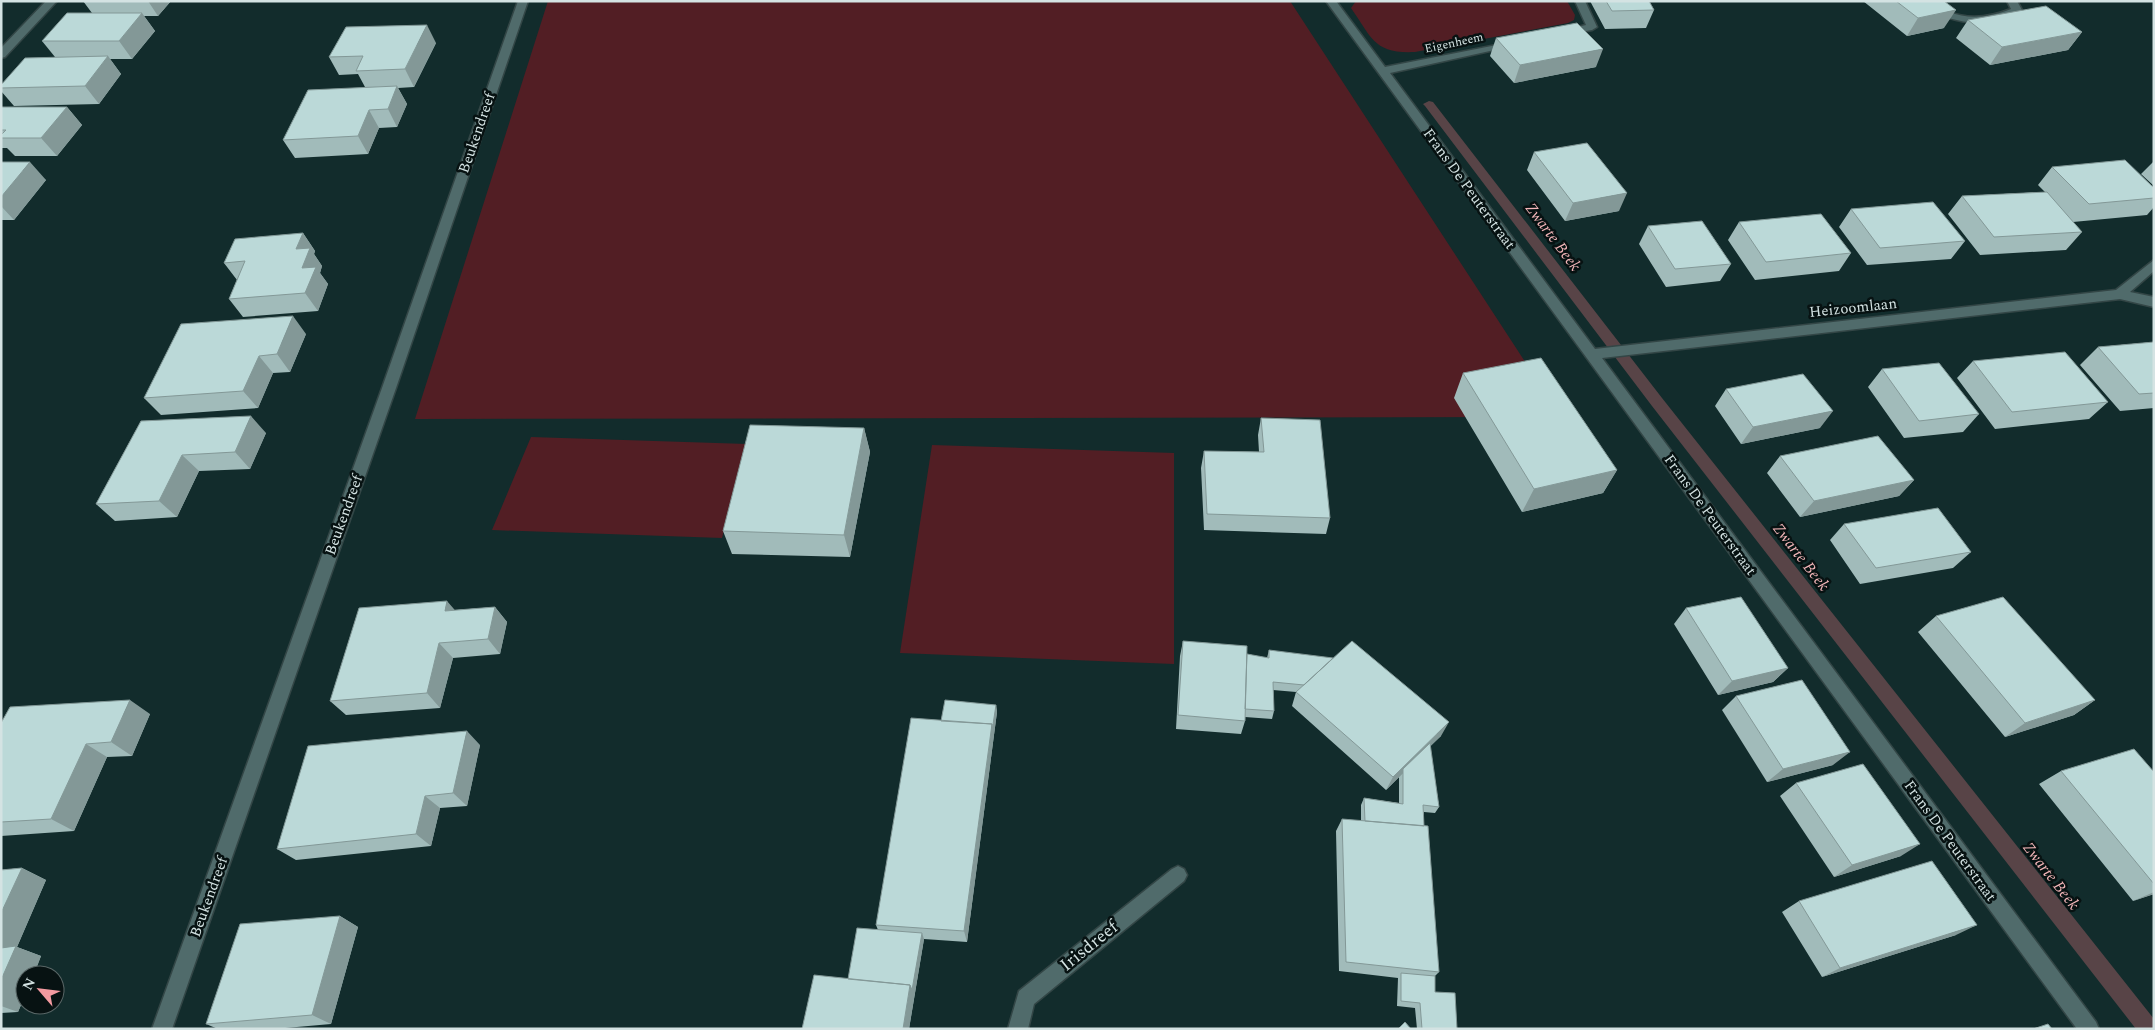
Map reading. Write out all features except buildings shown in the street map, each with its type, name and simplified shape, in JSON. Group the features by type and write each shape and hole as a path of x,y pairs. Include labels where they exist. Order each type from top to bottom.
{"street":[{"path":"1,55 52,1"},
{"name":"Beukendreef","path":"162,1029 389,388 523,1"},
{"name":"Frans De Peuterstraat","path":"1330,1 2089,1029"},
{"path":"1554,35 1592,27 1580,1"},
{"path":"1925,1 1935,10 1954,18 1971,21 2008,14 2017,10 2012,1"},
{"name":"Eigenheem","path":"1382,71 1525,41"},
{"path":"2120,294 2154,264"},
{"name":"Heizoomlaan","path":"1590,354 2120,294 2154,302"},
{"name":"Irisdreef","path":"1018,1029 1026,998 1178,875"}],"shaded area":[{"path":"548,1 1290,1 1561,417 415,419"},
{"path":"1356,1 1567,1 1575,15 1574,20 1568,23 1415,52 1401,52 1382,47 1375,42 1351,8"},
{"path":"531,437 747,444 722,538 492,530"},
{"path":"932,445 1174,453 1174,664 900,653"}],"waterway":[{"name":"Zwarte Beek","path":"1429,104 1657,402 2149,1029"}]}
